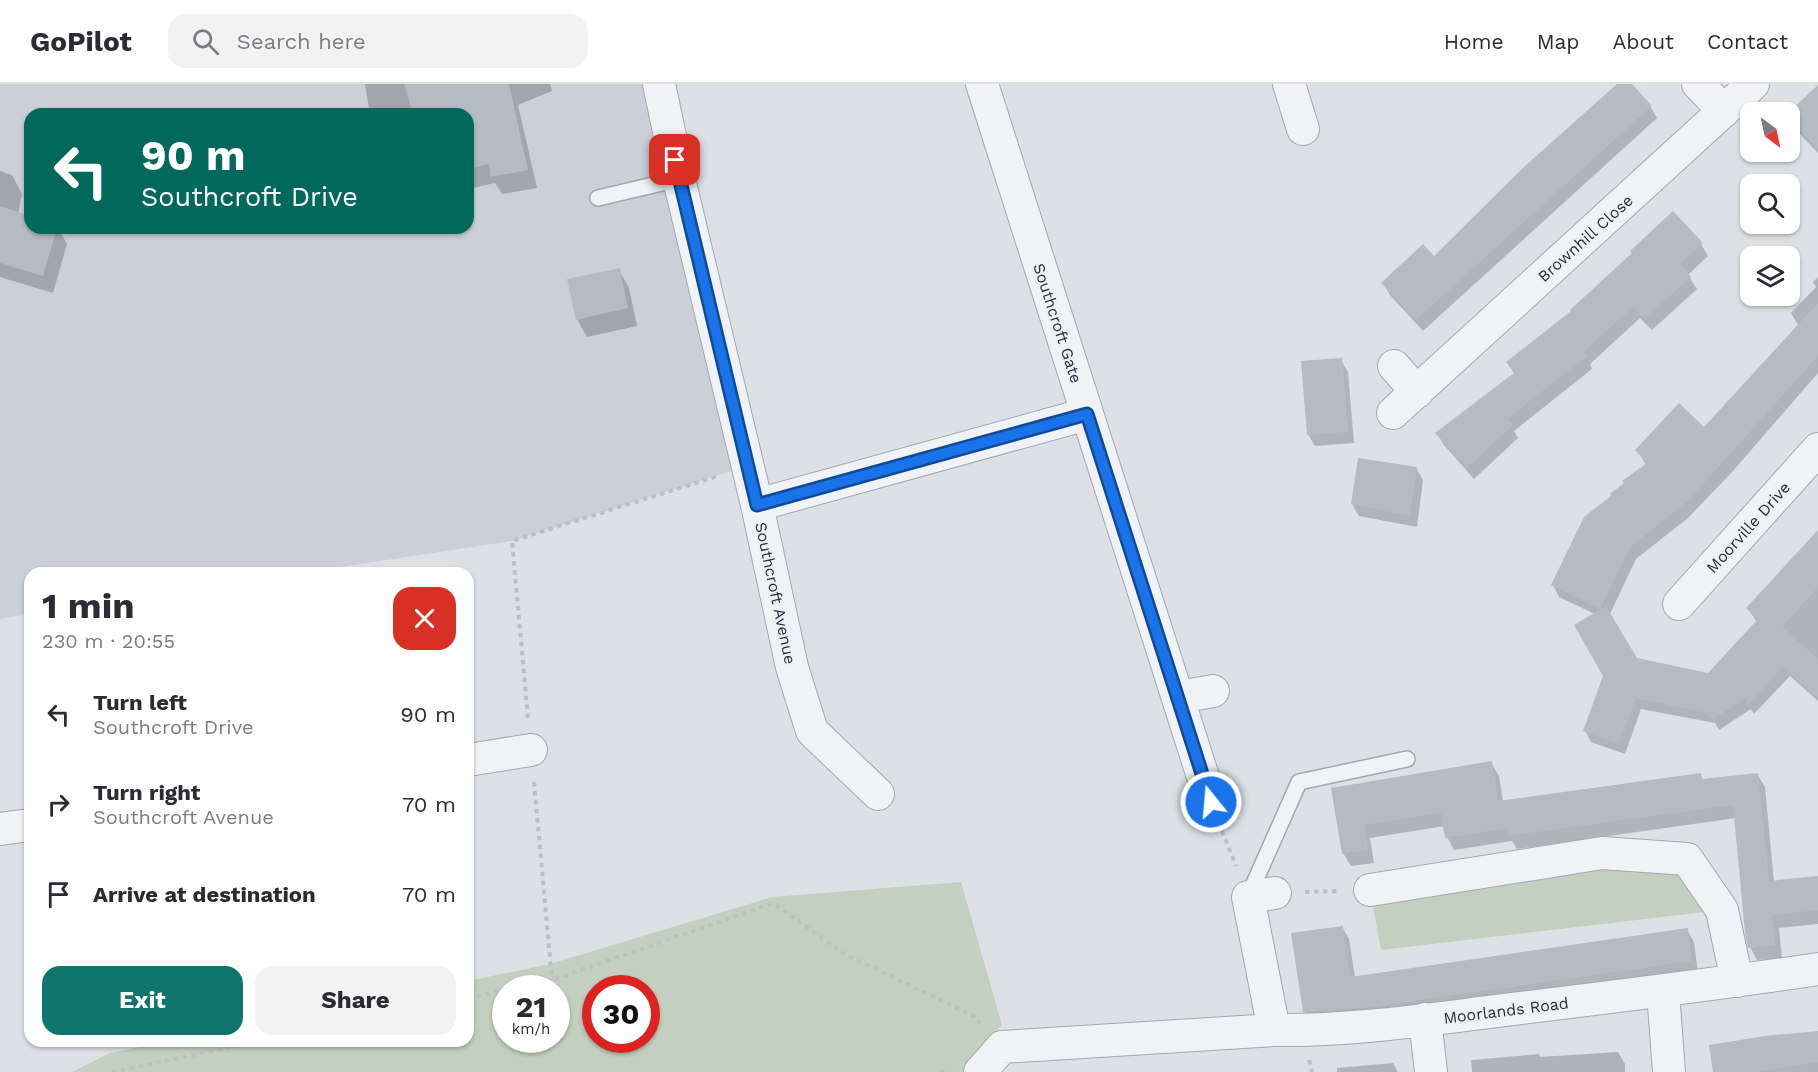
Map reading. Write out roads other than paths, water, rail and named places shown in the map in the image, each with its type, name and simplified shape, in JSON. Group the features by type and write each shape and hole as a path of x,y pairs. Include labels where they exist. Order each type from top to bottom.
{"street":[{"name":"Southcroft Avenue","path":"659,84 679,179 757,505 792,667 812,731 881,794"},
{"name":"Southcroft Gate","path":"982,84 1211,802"},
{"path":"1289,84 1303,129"},
{"path":"1698,84 1725,111"},
{"name":"Brownhill Close","path":"1394,413 1753,84"},
{"path":"1395,366 1417,392"},
{"path":"757,505 1087,414"},
{"name":"Moorville Drive","path":"1679,604 1818,449"},
{"path":"1179,697 1213,691"},
{"path":"474,759 531,750"},
{"path":"0,829 24,826"},
{"path":"1370,890 1602,853 1687,859 1722,910 1737,981"},
{"path":"1262,895 1274,1030"},
{"name":"Moorlands Road","path":"980,1072 1002,1047 1302,1030 1425,1019 1663,992 1818,969"},
{"path":"1663,992 1669,1072"},
{"path":"1425,1019 1431,1072"}],"lane":[{"path":"598,198 679,179"},
{"path":"1262,895 1299,782 1407,759"}]}
